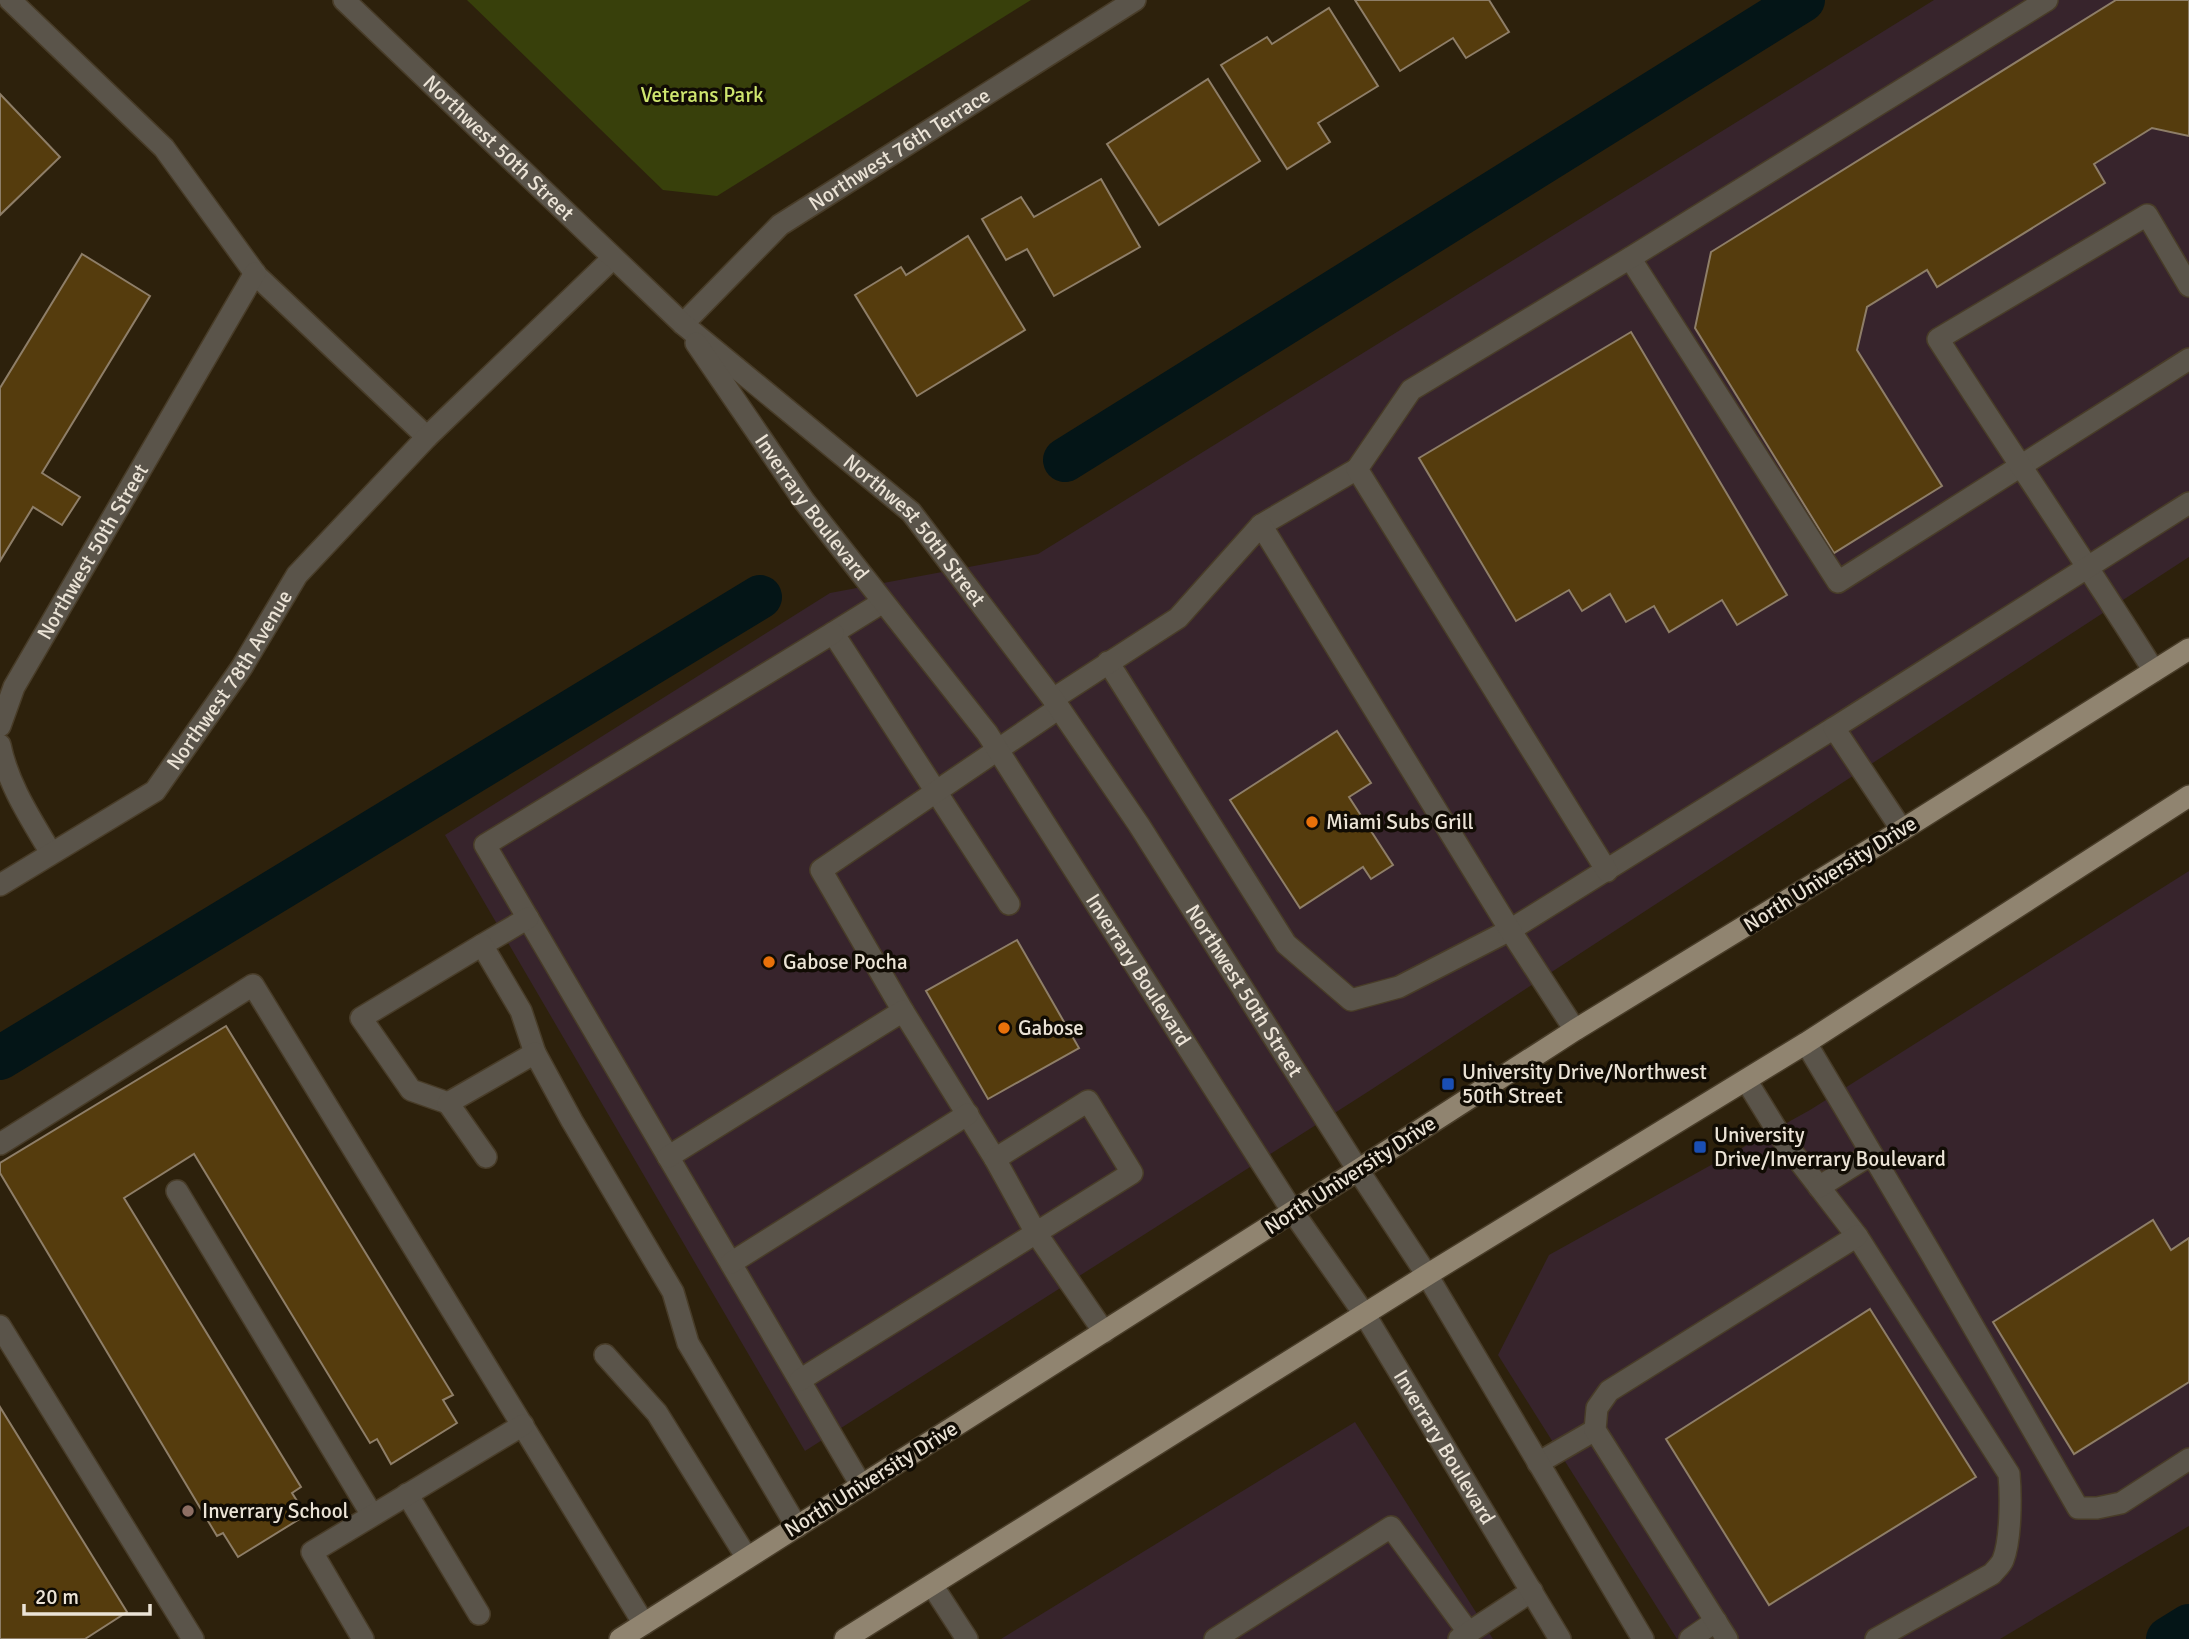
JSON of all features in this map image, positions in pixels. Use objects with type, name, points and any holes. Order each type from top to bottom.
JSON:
[{"type":"main road","name":"North University Drive","points":[[620,1639],[640,1631],[747,1558],[1293,1212],[1574,1030],[1902,830],[2189,649]]},
{"type":"main road","points":[[845,1639],[1427,1275],[1805,1043],[2189,796]]},
{"type":"street","points":[[10,0],[164,148],[255,273],[427,437],[612,258]]},
{"type":"street","name":"Northwest 50th Street","points":[[344,0],[683,324],[911,512],[1056,704],[1139,825],[1358,1170]]},
{"type":"street","name":"Northwest 76th Terrace","points":[[683,324],[780,225],[1135,0]]},
{"type":"street","points":[[1104,1332],[1036,1233],[995,1159],[902,1011],[821,870],[998,751],[1108,662],[1178,618],[1261,525],[1357,469],[1411,390],[2047,0]]},
{"type":"street","points":[[2154,671],[2089,566],[2021,468],[1938,339],[2147,215],[2189,286]]},
{"type":"street","points":[[1630,258],[1838,582],[2189,359]]},
{"type":"street","name":"Northwest 50th Street","points":[[0,726],[13,687],[255,273]]},
{"type":"street","name":"Inverrary Boulevard","points":[[683,324],[804,501],[987,733],[1293,1212],[1364,1315],[1560,1639]]},
{"type":"street","name":"Northwest 78th Avenue","points":[[0,885],[155,791],[243,667],[297,575],[427,437]]},
{"type":"street","points":[[1357,469],[1607,871]]},
{"type":"street","points":[[1108,662],[1286,944],[1351,1000],[1399,987],[1510,930],[2189,503]]},
{"type":"street","points":[[1261,525],[1574,1030]]},
{"type":"street","points":[[862,1486],[485,845],[883,601]]},
{"type":"street","points":[[833,634],[1009,904]]},
{"type":"street","points":[[1834,728],[1902,830]]},
{"type":"street","points":[[0,745],[16,794],[51,853]]},
{"type":"street","points":[[486,1157],[448,1103],[411,1090],[361,1018],[528,918]]},
{"type":"street","points":[[482,945],[521,1011],[535,1053],[572,1121],[673,1292],[688,1343],[796,1527]]},
{"type":"street","points":[[0,1144],[253,985],[523,1425],[640,1631]]},
{"type":"street","points":[[668,1157],[902,1011]]},
{"type":"street","points":[[1805,1043],[2078,1508],[2097,1508],[2121,1503],[2189,1459]]},
{"type":"street","points":[[448,1103],[535,1053]]},
{"type":"street","points":[[1746,1080],[1783,1140],[1857,1236],[2009,1474],[2010,1493],[2003,1561],[1992,1574],[1876,1639]]},
{"type":"street","points":[[800,1380],[1132,1173],[1088,1101],[995,1159]]},
{"type":"street","points":[[731,1263],[968,1114]]},
{"type":"street","points":[[1819,1187],[1870,1155]]},
{"type":"street","points":[[1358,1170],[1427,1275],[1643,1639]]},
{"type":"street","points":[[177,1191],[372,1515]]},
{"type":"street","points":[[1690,1639],[1722,1630],[1595,1430],[1597,1408],[1609,1391],[1857,1236]]},
{"type":"street","points":[[0,1326],[189,1638]]},
{"type":"street","points":[[605,1355],[657,1413],[747,1558]]},
{"type":"street","points":[[363,1639],[312,1552],[523,1425]]},
{"type":"street","points":[[1538,1463],[1595,1430]]},
{"type":"street","points":[[407,1494],[479,1614]]},
{"type":"street","points":[[1215,1639],[1391,1527],[1464,1636],[1532,1591]]},
{"type":"street","points":[[932,1585],[967,1639]]},
{"type":"shaded area","points":[[1934,0],[2189,0],[2189,557],[1366,1093],[805,1451],[445,835],[830,593],[1038,554]]},
{"type":"shaded area","points":[[2189,871],[2189,1526],[2000,1639],[1677,1639],[1498,1355],[1549,1255],[1810,1110]]},
{"type":"shaded area","points":[[1355,1422],[1493,1639],[1001,1639]]},
{"type":"green space","name":"Veterans Park","points":[[467,0],[1031,0],[717,196],[663,190]]},
{"type":"building","points":[[1355,0],[1489,0],[1509,32],[1466,58],[1453,38],[1400,71]]},
{"type":"building","points":[[2116,0],[2189,0],[2189,136],[2152,128],[2094,164],[2105,183],[1937,287],[1927,270],[1867,307],[1857,350],[1942,486],[1834,553],[1695,328],[1711,252]]},
{"type":"building","points":[[1329,8],[1378,86],[1318,123],[1330,142],[1287,169],[1221,65],[1267,37],[1272,44]]},
{"type":"building","points":[[1208,79],[1260,161],[1159,225],[1107,144]]},
{"type":"building","points":[[0,94],[60,157],[0,215]]},
{"type":"building","points":[[1101,179],[1140,247],[1054,296],[1027,249],[1006,260],[982,219],[1021,197],[1034,217]]},
{"type":"building","points":[[968,236],[1025,330],[917,396],[855,295],[901,267],[906,275]]},
{"type":"building","points":[[82,254],[150,296],[42,473],[80,497],[62,525],[33,507],[0,561],[0,388]]},
{"type":"building","points":[[1631,332],[1787,595],[1737,625],[1722,600],[1669,632],[1654,606],[1626,622],[1610,594],[1582,611],[1569,590],[1516,621],[1419,458]]},
{"type":"building","points":[[1337,731],[1371,783],[1349,797],[1393,865],[1371,879],[1363,867],[1300,908],[1230,800]]},
{"type":"building","points":[[1017,940],[1079,1048],[988,1099],[926,991]]},
{"type":"building","points":[[226,1026],[453,1395],[443,1400],[457,1423],[391,1464],[377,1439],[370,1443],[194,1154],[124,1198],[301,1487],[292,1493],[306,1515],[238,1557],[223,1533],[217,1536],[0,1173],[0,1163]]},
{"type":"building","points":[[2153,1220],[2171,1250],[2189,1238],[2189,1382],[2074,1454],[1993,1322]]},
{"type":"building","points":[[1870,1309],[1976,1477],[1769,1605],[1666,1439]]},
{"type":"building","points":[[0,1407],[127,1612],[85,1639],[0,1639]]},
{"type":"waterway","points":[[1065,460],[1803,0]]},
{"type":"waterway","points":[[0,1058],[760,597]]},
{"type":"waterway","points":[[2168,1639],[2189,1626]]},
{"type":"place","name":"Miami Subs Grill","points":[[1312,822]]},
{"type":"place","name":"Gabose Pocha","points":[[769,962]]},
{"type":"place","name":"Gabose","points":[[1004,1028]]},
{"type":"place","name":"University Drive/Northwest 50th Street","points":[[1448,1084]]},
{"type":"place","name":"University Drive/Inverrary Boulevard","points":[[1700,1147]]},
{"type":"place","name":"Inverrary School","points":[[188,1511]]}]
